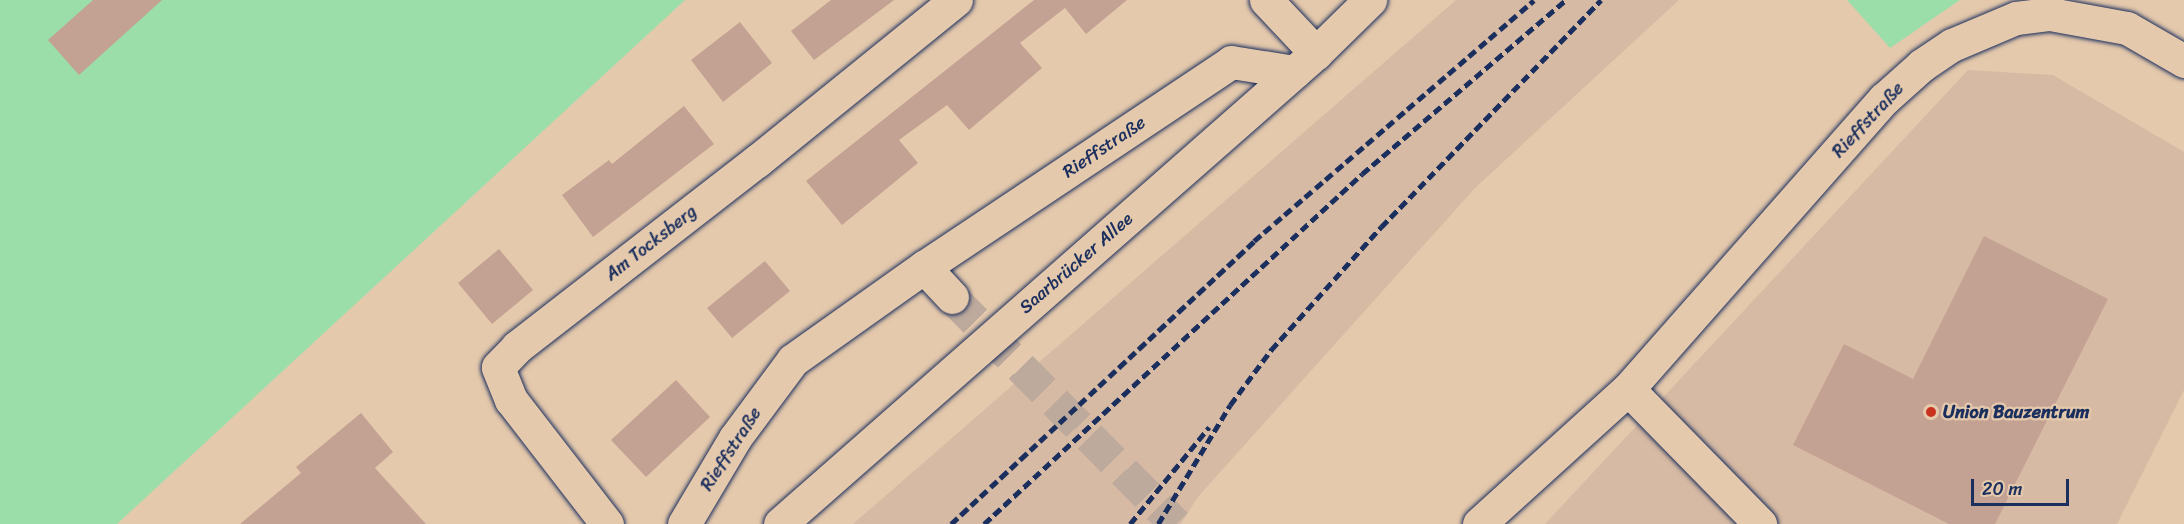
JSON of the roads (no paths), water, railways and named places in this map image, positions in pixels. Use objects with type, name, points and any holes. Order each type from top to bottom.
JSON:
[{"type":"street","name":"Am Tocksberg","points":[[607,524],[511,400],[498,367],[527,340],[757,161],[956,0]]},
{"type":"street","points":[[1266,0],[1305,63]]},
{"type":"street","name":"Saarbrücker Allee","points":[[780,524],[1305,63],[1370,0]]},
{"type":"street","name":"Rieffstraße","points":[[1479,524],[1628,389],[1884,99],[1922,65],[1952,45],[2016,18],[2050,14],[2127,28],[2184,61]]},
{"type":"street","name":"Rieffstraße","points":[[684,524],[735,438],[793,360],[924,267],[1232,62],[1305,63]]},
{"type":"street","points":[[924,267],[952,297]]},
{"type":"street","points":[[1628,389],[1760,524]]},
{"type":"tunnel","points":[[952,297],[1176,524]]},
{"type":"railway","points":[[951,524],[1254,241],[1534,0]]},
{"type":"railway","points":[[984,524],[1362,174],[1566,0]]},
{"type":"railway","points":[[1158,524],[1230,405],[1271,350],[1381,227],[1601,0]]},
{"type":"railway","points":[[1130,524],[1209,427]]},
{"type":"place","name":"Union Bauzentrum","points":[[1931,412]]}]
